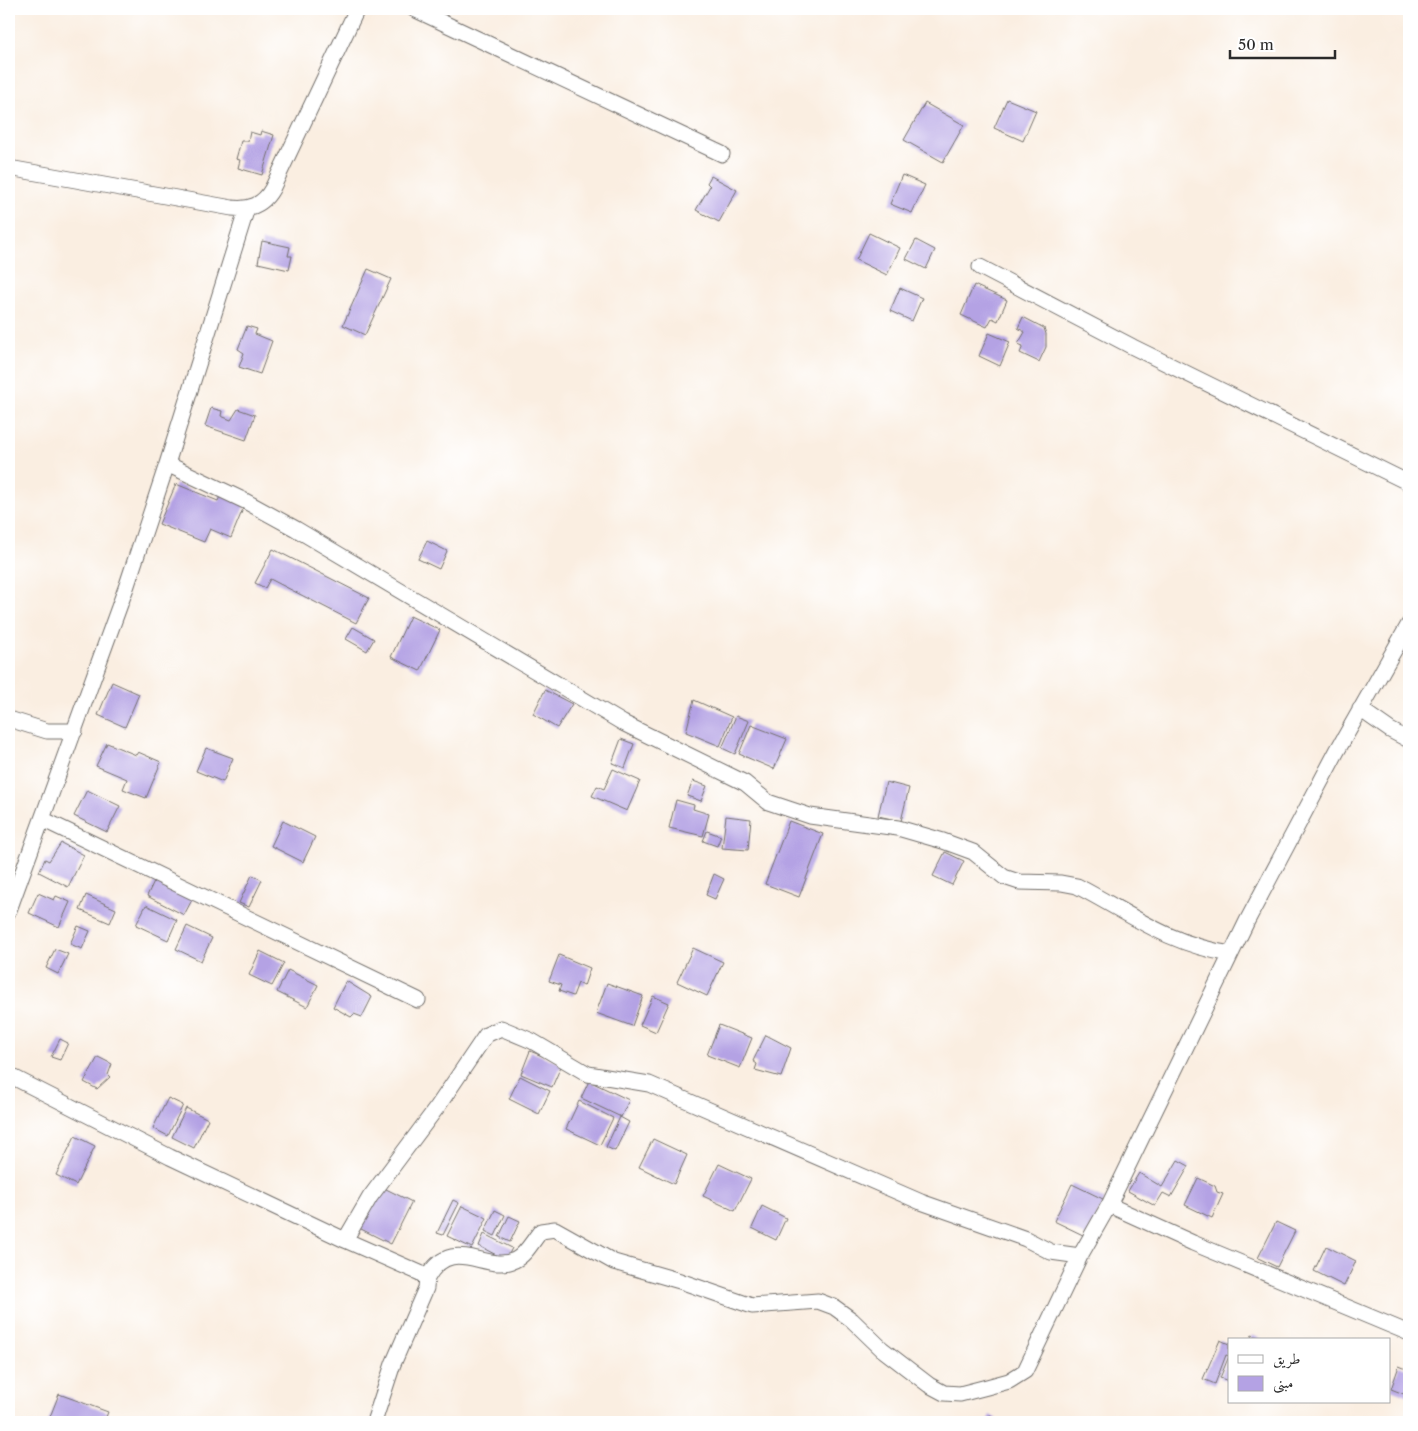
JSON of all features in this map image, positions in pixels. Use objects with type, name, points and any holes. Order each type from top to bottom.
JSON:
[{"type":"street","points":[[9,168],[247,208],[262,202],[272,189],[357,9]]},
{"type":"street","points":[[414,9],[722,154]]},
{"type":"street","points":[[9,910],[75,731],[168,464],[247,208]]},
{"type":"street","points":[[980,267],[1133,347],[1409,483]]},
{"type":"street","points":[[168,464],[245,501],[296,529],[622,723],[737,779],[768,802],[810,816],[898,828],[943,841],[973,852],[1004,877],[1019,882],[1061,883],[1077,886],[1172,939],[1202,950],[1231,954]]},
{"type":"street","points":[[374,1422],[394,1364],[432,1269],[446,1258],[514,1261],[522,1256],[541,1231],[555,1230],[614,1262],[680,1281],[752,1306],[813,1301],[834,1307],[852,1320],[882,1349],[929,1385],[944,1393],[960,1394],[1009,1381],[1024,1371],[1080,1256],[1109,1205],[1231,954],[1360,710],[1409,624]]},
{"type":"street","points":[[1360,710],[1409,740]]},
{"type":"street","points":[[9,719],[47,731],[75,731]]},
{"type":"street","points":[[42,819],[418,1000]]},
{"type":"street","points":[[345,1240],[370,1197],[438,1106],[486,1035],[501,1028],[532,1041],[588,1074],[600,1078],[649,1084],[921,1202],[1026,1239],[1051,1252],[1080,1256]]},
{"type":"street","points":[[9,1075],[170,1157],[345,1240],[420,1273],[427,1278]]},
{"type":"street","points":[[1109,1205],[1193,1244],[1409,1333]]},
{"type":"building","points":[[1007,99],[1036,111],[1023,141],[994,128]]},
{"type":"building","points":[[925,103],[964,125],[943,162],[904,140]]},
{"type":"building","points":[[261,131],[274,135],[262,175],[238,168],[240,160],[236,159],[241,141],[248,141],[250,132],[260,135]]},
{"type":"building","points":[[902,175],[925,185],[912,213],[890,204]]},
{"type":"building","points":[[711,176],[737,190],[719,222],[696,210],[710,186],[707,183]]},
{"type":"building","points":[[869,233],[900,248],[887,275],[856,260]]},
{"type":"building","points":[[916,240],[935,250],[926,269],[906,259]]},
{"type":"building","points":[[262,241],[290,247],[288,256],[292,256],[289,270],[258,263]]},
{"type":"building","points":[[368,269],[391,279],[365,335],[343,325]]},
{"type":"building","points":[[974,285],[1007,300],[998,321],[992,318],[987,327],[961,315]]},
{"type":"building","points":[[900,288],[922,298],[912,321],[890,311]]},
{"type":"building","points":[[1023,317],[1044,328],[1046,347],[1039,362],[1020,353],[1023,346],[1018,344],[1025,332],[1018,328]]},
{"type":"building","points":[[247,326],[257,329],[255,334],[272,341],[260,374],[239,367],[244,353],[238,349]]},
{"type":"building","points":[[989,333],[1010,342],[1000,366],[979,356]]},
{"type":"building","points":[[211,408],[222,411],[221,416],[231,420],[238,409],[255,415],[246,440],[205,426]]},
{"type":"building","points":[[176,484],[218,501],[221,494],[245,504],[231,538],[210,529],[204,542],[159,524]]},
{"type":"building","points":[[427,541],[447,551],[439,569],[418,559]]},
{"type":"building","points":[[273,549],[369,598],[356,623],[270,579],[265,588],[255,583]]},
{"type":"building","points":[[410,616],[440,630],[420,671],[391,657]]},
{"type":"building","points":[[353,627],[374,639],[367,651],[346,639]]},
{"type":"building","points":[[112,682],[139,694],[125,727],[98,715]]},
{"type":"building","points":[[545,690],[572,704],[557,728],[533,714]]},
{"type":"building","points":[[694,700],[732,717],[720,746],[686,732]]},
{"type":"building","points":[[736,716],[749,721],[735,754],[722,748]]},
{"type":"building","points":[[751,725],[787,739],[774,769],[739,754]]},
{"type":"building","points":[[621,739],[634,744],[625,768],[612,763]]},
{"type":"building","points":[[107,743],[136,755],[138,752],[161,762],[146,798],[123,789],[127,779],[96,766]]},
{"type":"building","points":[[206,748],[233,758],[223,782],[196,771]]},
{"type":"building","points":[[613,769],[640,781],[627,811],[592,796],[597,786],[604,789]]},
{"type":"building","points":[[693,781],[707,786],[701,801],[687,796]]},
{"type":"building","points":[[886,782],[909,788],[901,821],[878,816]]},
{"type":"building","points":[[87,790],[120,806],[107,832],[74,816]]},
{"type":"building","points":[[676,800],[694,805],[693,809],[709,814],[703,836],[669,828]]},
{"type":"building","points":[[726,816],[751,819],[748,850],[722,848]]},
{"type":"building","points":[[283,821],[315,837],[303,862],[271,846]]},
{"type":"building","points":[[789,821],[823,834],[799,897],[765,884]]},
{"type":"building","points":[[707,831],[721,836],[717,846],[703,841]]},
{"type":"building","points":[[61,843],[84,855],[68,887],[39,872],[45,859],[49,861]]},
{"type":"building","points":[[945,852],[964,861],[952,885],[933,876]]},
{"type":"building","points":[[714,874],[724,879],[715,899],[706,895]]},
{"type":"building","points":[[252,875],[262,880],[249,907],[239,903]]},
{"type":"building","points":[[155,879],[193,898],[184,915],[147,896]]},
{"type":"building","points":[[38,893],[54,900],[56,896],[70,902],[59,927],[29,913]]},
{"type":"building","points":[[86,895],[116,909],[110,923],[80,910]]},
{"type":"building","points":[[146,905],[177,920],[168,940],[136,925]]},
{"type":"building","points":[[78,926],[90,931],[82,949],[70,944]]},
{"type":"building","points":[[187,926],[212,938],[201,961],[176,949]]},
{"type":"building","points":[[693,948],[723,962],[707,996],[677,982]]},
{"type":"building","points":[[55,949],[68,954],[58,974],[46,968]]},
{"type":"building","points":[[260,951],[284,963],[272,986],[249,975]]},
{"type":"building","points":[[559,955],[590,968],[584,986],[578,983],[573,996],[559,991],[561,985],[549,981]]},
{"type":"building","points":[[288,970],[318,985],[307,1007],[277,992]]},
{"type":"building","points":[[346,981],[372,997],[362,1017],[354,1014],[351,1017],[333,1007]]},
{"type":"building","points":[[607,983],[643,996],[632,1026],[596,1013]]},
{"type":"building","points":[[653,996],[669,1003],[656,1032],[640,1025]]},
{"type":"building","points":[[719,1025],[752,1038],[740,1068],[707,1055]]},
{"type":"building","points":[[766,1035],[791,1048],[781,1077],[755,1070],[757,1064],[753,1061]]},
{"type":"building","points":[[60,1039],[68,1043],[60,1060],[51,1057]]},
{"type":"building","points":[[530,1051],[562,1064],[552,1087],[521,1074]]},
{"type":"building","points":[[98,1057],[112,1064],[108,1075],[110,1077],[97,1089],[84,1082]]},
{"type":"building","points":[[520,1076],[550,1091],[539,1114],[509,1099]]},
{"type":"building","points":[[589,1081],[629,1100],[621,1117],[581,1098]]},
{"type":"building","points":[[168,1098],[183,1105],[168,1136],[153,1128]]},
{"type":"building","points":[[579,1101],[613,1118],[600,1145],[566,1129]]},
{"type":"building","points":[[186,1108],[208,1119],[194,1148],[172,1137]]},
{"type":"building","points":[[620,1117],[629,1122],[615,1151],[606,1147]]},
{"type":"building","points":[[75,1136],[95,1146],[76,1185],[56,1175]]},
{"type":"building","points":[[653,1139],[687,1155],[674,1184],[639,1167]]},
{"type":"building","points":[[1178,1160],[1189,1166],[1171,1197],[1163,1193],[1155,1206],[1128,1191],[1139,1173],[1162,1187]]},
{"type":"building","points":[[719,1164],[751,1179],[735,1211],[703,1196]]},
{"type":"building","points":[[1198,1178],[1215,1186],[1217,1192],[1223,1194],[1212,1218],[1185,1205]]},
{"type":"building","points":[[1072,1184],[1105,1200],[1087,1237],[1054,1221]]},
{"type":"building","points":[[380,1186],[412,1202],[391,1244],[359,1228]]},
{"type":"building","points":[[453,1200],[459,1203],[443,1235],[437,1233]]},
{"type":"building","points":[[462,1206],[487,1218],[472,1248],[447,1236]]},
{"type":"building","points":[[762,1206],[786,1218],[776,1240],[752,1228]]},
{"type":"building","points":[[495,1210],[505,1215],[495,1236],[485,1231]]},
{"type":"building","points":[[509,1216],[520,1221],[510,1242],[499,1237]]},
{"type":"building","points":[[1276,1222],[1295,1231],[1277,1267],[1258,1258]]},
{"type":"building","points":[[484,1234],[512,1248],[506,1260],[479,1246]]},
{"type":"building","points":[[1326,1246],[1356,1261],[1344,1286],[1314,1271]]},
{"type":"building","points":[[1220,1340],[1228,1344],[1228,1356],[1226,1355],[1215,1384],[1203,1379]]},
{"type":"building","points":[[1228,1358],[1228,1381],[1220,1378]]},
{"type":"building","points":[[1399,1366],[1409,1370],[1409,1396],[1391,1389]]},
{"type":"building","points":[[59,1394],[108,1412],[104,1422],[48,1422]]},
{"type":"building","points":[[990,1415],[997,1419],[995,1422],[987,1422]]}]
